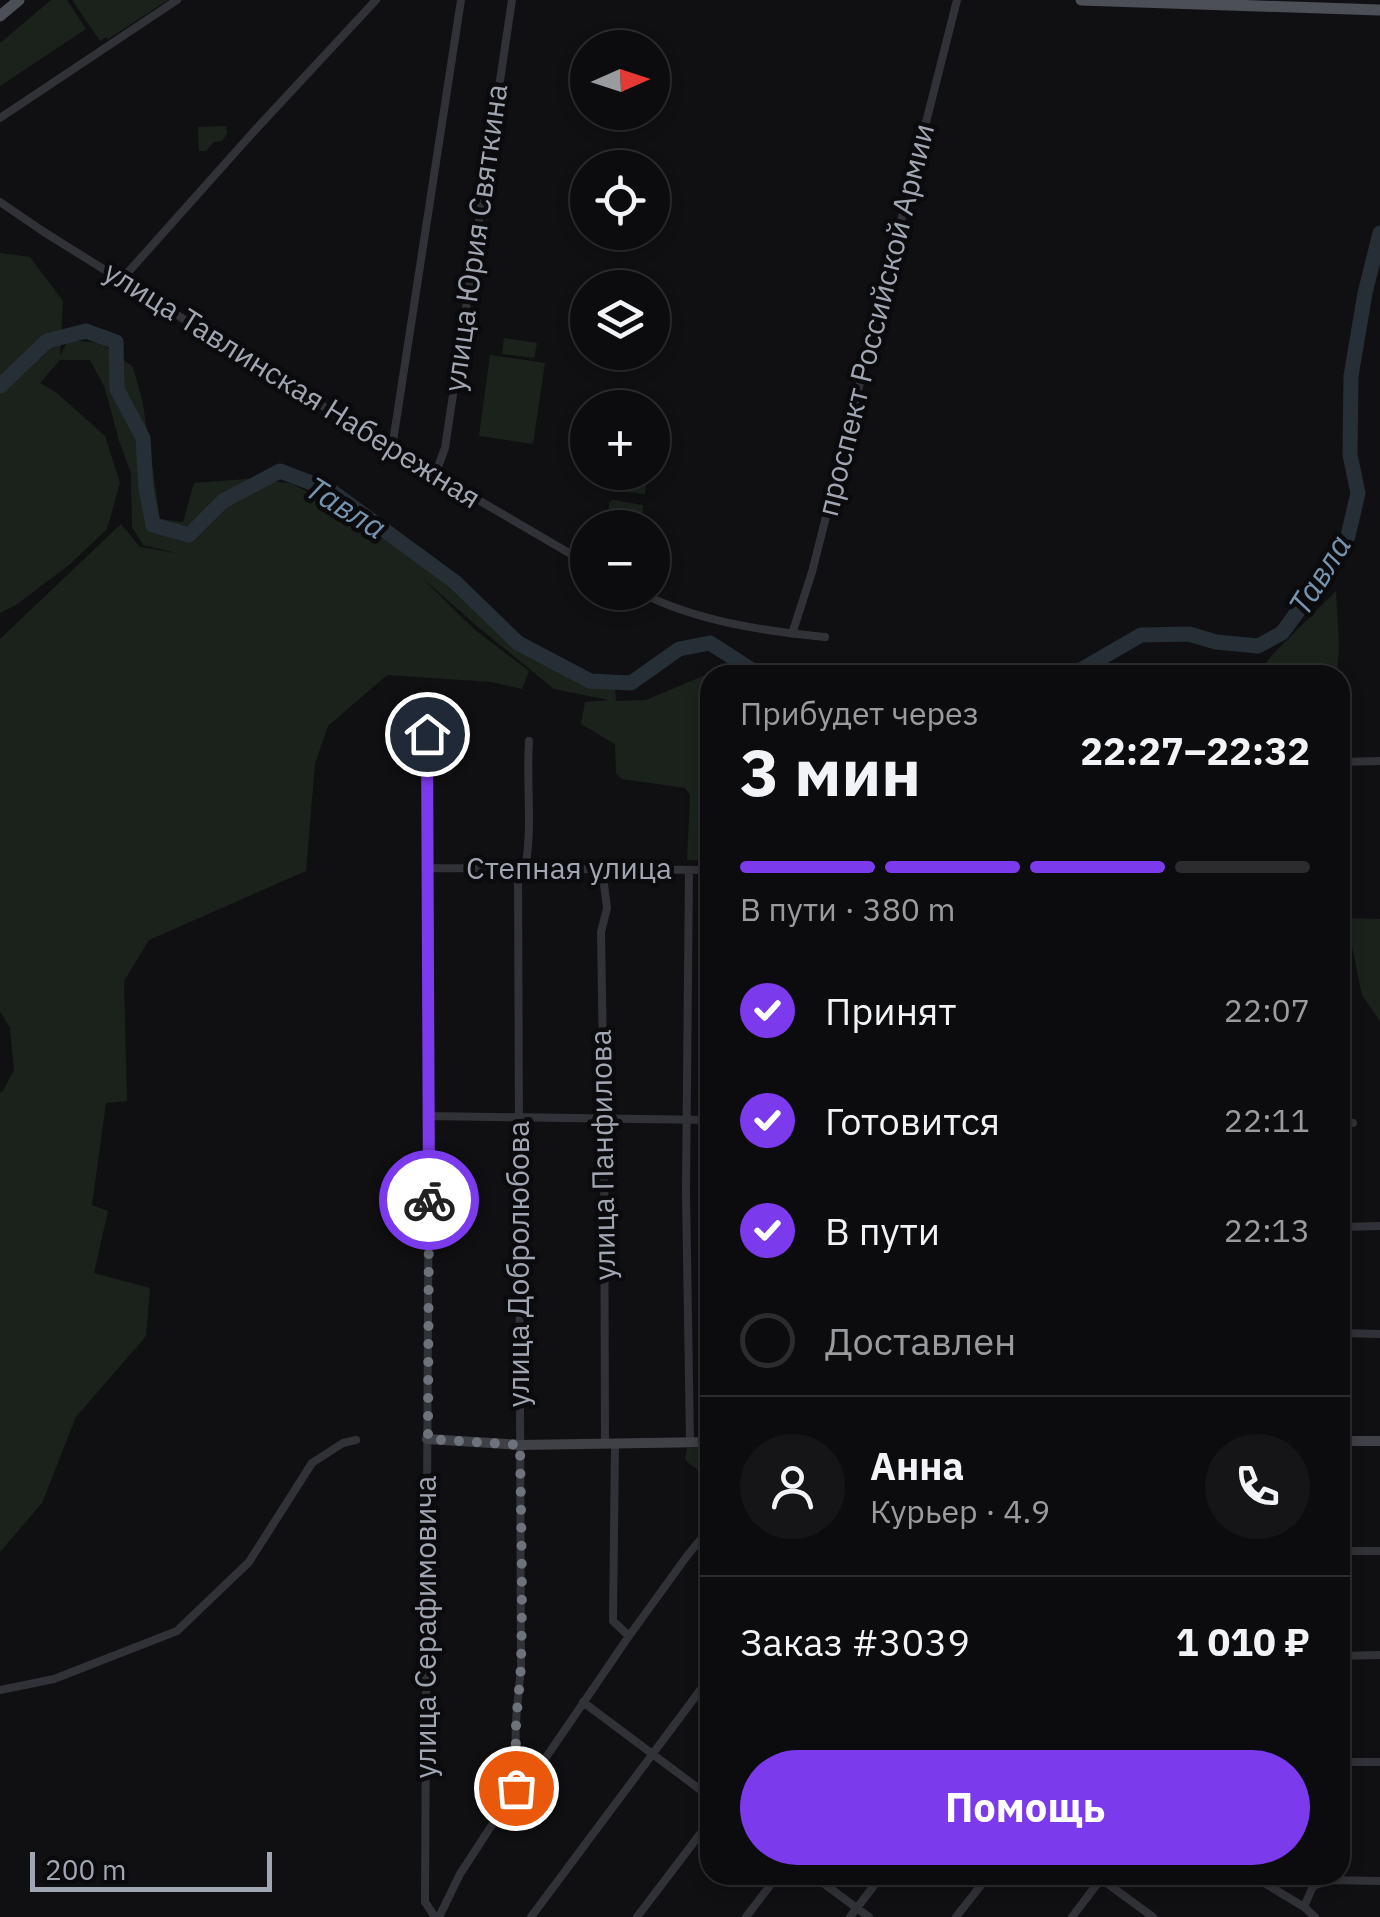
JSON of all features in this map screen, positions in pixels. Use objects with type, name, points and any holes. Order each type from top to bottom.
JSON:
[{"type":"main road","points":[[0,16],[19,0]]},
{"type":"main road","points":[[1081,0],[1380,10]]},
{"type":"street","points":[[0,118],[177,0]]},
{"type":"street","points":[[122,279],[376,0]]},
{"type":"street","name":"улица Юрия Святкина","points":[[392,448],[462,0]]},
{"type":"street","name":"улица Юрия Святкина","points":[[436,475],[445,448],[512,0]]},
{"type":"street","name":"проспект Российской Армии","points":[[792,634],[812,572],[956,2]]},
{"type":"street","name":"улица Тавлинская Набережная","points":[[0,202],[392,448],[570,553]]},
{"type":"street","points":[[670,605],[722,622],[825,637]]},
{"type":"street","name":"улица Серафимовича","points":[[427,734],[425,1902],[437,1917]]},
{"type":"street","name":"улица Добролюбова","points":[[522,1779],[518,1770],[516,1718],[521,1668],[518,1117],[522,869],[528,854],[529,741]]},
{"type":"street","points":[[1350,762],[1380,761]]},
{"type":"street","name":"Степная улица","points":[[429,868],[700,870]]},
{"type":"street","name":"улица Панфилова","points":[[602,868],[608,908],[601,932],[613,1621],[629,1636]]},
{"type":"street","points":[[689,870],[686,1230],[690,1442]]},
{"type":"street","points":[[429,1116],[700,1120]]},
{"type":"street","points":[[1350,1227],[1380,1226]]},
{"type":"street","points":[[1350,1334],[1380,1334]]},
{"type":"street","points":[[428,1439],[520,1445],[700,1442]]},
{"type":"street","points":[[0,1690],[54,1679],[177,1632],[249,1562],[312,1463],[356,1440]]},
{"type":"street","points":[[1350,1440],[1380,1441]]},
{"type":"street","points":[[437,1917],[522,1779],[536,1772],[700,1540]]},
{"type":"street","points":[[1350,1551],[1380,1551]]},
{"type":"street","points":[[1350,1656],[1380,1655]]},
{"type":"street","points":[[531,1917],[700,1691]]},
{"type":"street","points":[[583,1702],[700,1789]]},
{"type":"street","points":[[1350,1762],[1380,1762]]},
{"type":"street","points":[[637,1917],[700,1834]]},
{"type":"street","points":[[1350,1880],[1380,1881]]},
{"type":"street","points":[[746,1917],[770,1885]]},
{"type":"street","points":[[826,1885],[870,1917]]},
{"type":"street","points":[[850,1917],[874,1885]]},
{"type":"street","points":[[956,1917],[981,1885]]},
{"type":"street","points":[[1072,1917],[1096,1885]]},
{"type":"street","points":[[1112,1885],[1153,1917]]},
{"type":"street","points":[[1268,1885],[1315,1917]]},
{"type":"street","points":[[1304,1907],[1315,1885]]},
{"type":"shaded area","points":[[51,0],[67,0],[86,29],[0,86],[0,43]]},
{"type":"shaded area","points":[[72,0],[168,0],[100,41]]},
{"type":"shaded area","points":[[226,126],[227,134],[222,141],[199,151],[198,127]]},
{"type":"shaded area","points":[[0,253],[30,257],[63,301],[60,356],[68,340],[101,343],[133,367],[143,404],[160,519],[183,522],[194,483],[247,479],[290,483],[424,552],[555,670],[614,677],[616,701],[646,700],[700,677],[700,861],[687,860],[690,795],[685,788],[622,779],[616,773],[615,744],[581,724],[585,702],[609,700],[554,689],[420,576],[474,629],[529,671],[522,689],[492,682],[387,675],[328,726],[315,764],[306,871],[149,940],[124,981],[127,1101],[106,1103],[92,1205],[108,1211],[94,1273],[150,1288],[146,1336],[76,1417],[42,1503],[0,1552],[0,1093],[14,1070],[10,1028],[0,1011],[0,639],[121,524],[140,547],[176,553],[143,545],[132,527],[131,473],[105,388],[90,360],[60,360],[40,383],[105,436],[120,483],[107,529],[69,565],[0,613]]},
{"type":"shaded area","points":[[504,338],[537,343],[534,358],[502,354]]},
{"type":"shaded area","points":[[490,355],[545,363],[533,444],[479,436]]},
{"type":"shaded area","points":[[611,490],[645,490],[645,494]]},
{"type":"shaded area","points":[[613,500],[643,505],[643,510],[608,510]]},
{"type":"shaded area","points":[[1336,591],[1338,665],[1265,665]]},
{"type":"shaded area","points":[[1350,918],[1380,919],[1380,1021],[1362,995]]},
{"type":"shaded area","points":[[700,1447],[700,1471],[687,1462],[687,1448]]},
{"type":"waterway","name":"Тавла","points":[[1089,665],[1141,635],[1189,634],[1216,642],[1258,646],[1282,633],[1309,596],[1348,536],[1358,493],[1350,455],[1351,376],[1380,233]]},
{"type":"waterway","name":"Тавла","points":[[0,386],[47,341],[86,331],[116,342],[117,389],[143,438],[153,525],[189,535],[223,501],[280,471],[330,490],[455,582],[518,643],[590,681],[631,683],[679,649],[710,643],[744,665]]},
{"type":"way so far","points":[[429,1200],[428,1439],[520,1445],[521,1668],[516,1718],[518,1770],[522,1779],[516,1788]]},
{"type":"route","points":[[427,734],[429,1200]]}]
